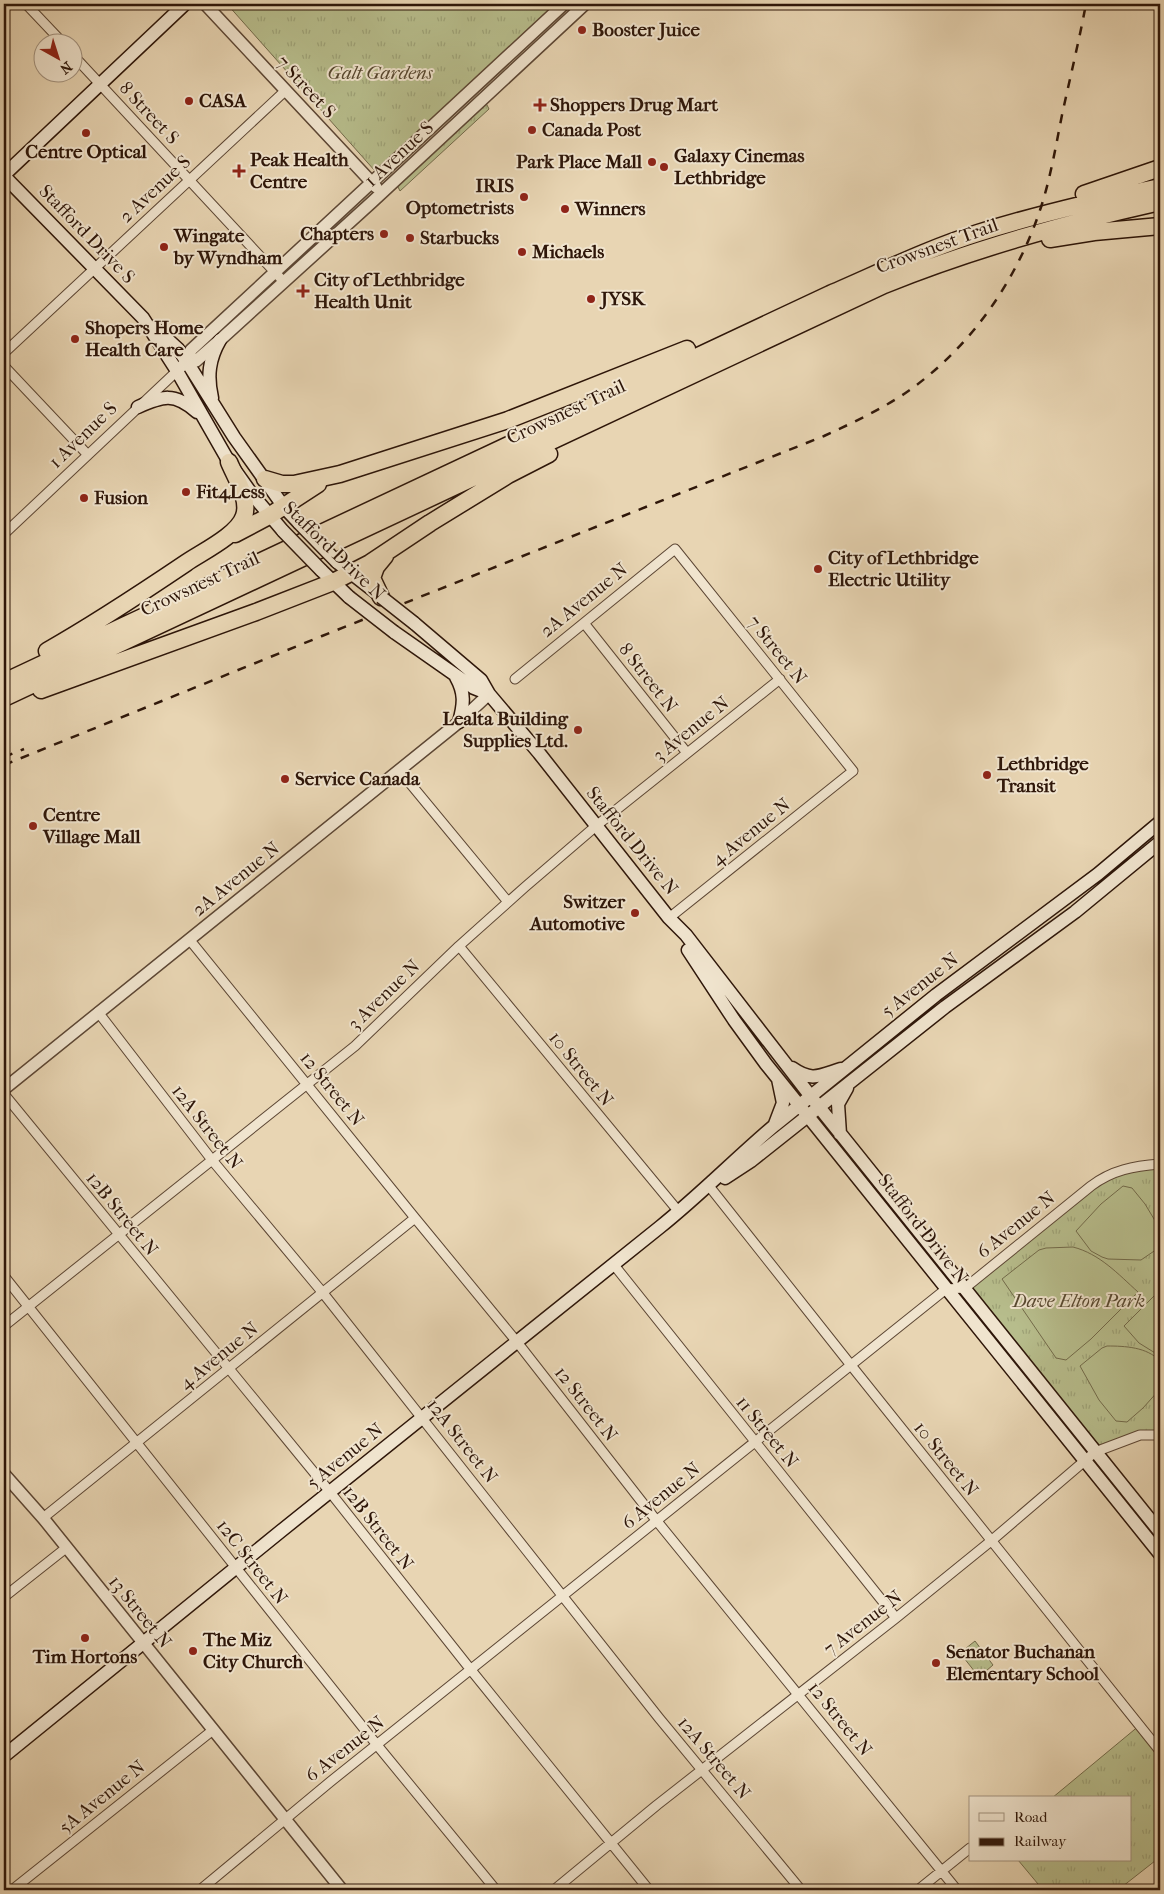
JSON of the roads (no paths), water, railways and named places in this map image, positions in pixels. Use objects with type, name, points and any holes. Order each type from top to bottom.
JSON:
[{"type":"highway","points":[[265,479],[282,484],[294,484],[340,474],[508,420],[830,294],[892,262],[953,236],[1160,168]]},
{"type":"highway","name":"Crowsnest Trail","points":[[4,682],[830,294],[941,246],[979,233],[1104,199],[1160,187]]},
{"type":"highway","name":"Crowsnest Trail","points":[[4,698],[884,285],[982,249],[1108,214],[1160,202]]},
{"type":"highway","points":[[884,285],[1011,248],[1050,239],[1094,232],[1160,226]]},
{"type":"highway","points":[[4,704],[137,656],[333,582],[352,573],[390,551],[430,523],[508,475],[755,345]]},
{"type":"highway","points":[[4,674],[98,622],[232,532],[239,525],[246,508],[243,495],[229,462]]},
{"type":"highway","points":[[206,550],[269,516],[315,485],[340,474]]},
{"type":"highway","points":[[376,590],[372,578],[376,567],[390,551]]},
{"type":"main road","points":[[4,175],[185,4]]},
{"type":"main road","name":"Stafford Drive S","points":[[4,175],[143,318],[161,332],[187,362]]},
{"type":"main road","name":"Stafford Drive S","points":[[143,318],[177,370]]},
{"type":"main road","points":[[214,408],[209,368],[220,340]]},
{"type":"main road","name":"Stafford Drive N","points":[[187,362],[214,408],[284,507],[336,562],[376,590],[475,673],[489,694],[539,753],[670,918],[686,935],[840,1134],[1160,1532]]},
{"type":"main road","name":"Stafford Drive N","points":[[177,370],[229,462],[269,516],[349,597],[394,632],[474,688],[489,694]]},
{"type":"main road","points":[[138,407],[158,398],[169,397],[187,404],[204,418]]},
{"type":"main road","points":[[455,674],[464,694],[464,706],[459,722]]},
{"type":"main road","name":"5 Avenue N","points":[[4,1756],[679,1212],[710,1186],[775,1125],[936,995],[1098,874],[1160,822]]},
{"type":"main road","name":"5 Avenue N","points":[[710,1186],[746,1165],[945,1006],[1075,912],[1160,842]]},
{"type":"main road","name":"Stafford Drive N","points":[[670,918],[680,938],[734,1020],[766,1064],[778,1076],[946,1289],[1160,1554]]},
{"type":"main road","points":[[784,1063],[803,1076],[808,1077],[848,1067]]},
{"type":"main road","points":[[775,1125],[783,1103],[778,1076]]},
{"type":"main road","points":[[840,1134],[838,1104],[851,1082]]},
{"type":"street","points":[[26,4],[53,32]]},
{"type":"street","name":"7 Street S","points":[[205,4],[382,193]]},
{"type":"street","points":[[564,4],[574,14]]},
{"type":"street","name":"1 Avenue S","points":[[4,534],[177,370],[187,362],[196,361],[220,340],[372,183],[564,4]]},
{"type":"street","name":"1 Avenue S","points":[[187,362],[190,352],[382,193],[585,4]]},
{"type":"street","name":"8 Street S","points":[[82,64],[280,278]]},
{"type":"street","name":"2 Avenue S","points":[[4,353],[285,91]]},
{"type":"street","points":[[4,366],[88,455]]},
{"type":"street","name":"2A Avenue N","points":[[515,679],[675,549]]},
{"type":"street","name":"7 Street N","points":[[675,549],[853,771]]},
{"type":"street","name":"8 Street N","points":[[584,623],[687,753]]},
{"type":"street","name":"3 Avenue N","points":[[4,1326],[355,1046],[459,946],[596,826],[780,679]]},
{"type":"street","name":"2A Avenue N","points":[[4,1089],[459,722],[489,694]]},
{"type":"street","points":[[399,770],[508,902]]},
{"type":"street","name":"4 Avenue N","points":[[670,918],[853,771]]},
{"type":"street","name":"12 Street N","points":[[189,939],[517,1342],[656,1520],[957,1890]]},
{"type":"street","name":"10 Street N","points":[[459,946],[679,1212]]},
{"type":"street","name":"12A Street N","points":[[98,1012],[212,1160],[323,1293],[423,1417],[562,1596],[801,1890]]},
{"type":"street","name":"12B Street N","points":[[4,1094],[330,1492],[649,1890]]},
{"type":"street","name":"6 Avenue N","points":[[965,1288],[1098,1180],[1123,1169],[1160,1164]]},
{"type":"street","name":"10 Street N","points":[[710,1186],[1160,1751]]},
{"type":"street","name":"4 Avenue N","points":[[43,1518],[415,1218]]},
{"type":"street","name":"11 Street N","points":[[614,1264],[896,1618]]},
{"type":"street","name":"12C Street N","points":[[4,1276],[377,1745],[496,1890]]},
{"type":"street","points":[[946,1289],[965,1288]]},
{"type":"street","name":"6 Avenue N","points":[[200,1890],[284,1819],[946,1289]]},
{"type":"street","name":"7 Avenue N","points":[[554,1890],[991,1541],[1084,1460],[1095,1452],[1140,1435],[1160,1435]]},
{"type":"street","name":"13 Street N","points":[[4,1474],[43,1518],[342,1890]]},
{"type":"street","points":[[4,1597],[66,1548]]},
{"type":"street","name":"5A Avenue N","points":[[12,1890],[213,1730]]},
{"type":"street","points":[[918,1890],[969,1849]]},
{"type":"railway","points":[[4,765],[824,436],[873,413],[901,396],[926,378],[969,336],[988,312],[1019,260],[1032,232],[1048,182],[1086,4]]},
{"type":"railway","points":[[4,757],[24,749]]},
{"type":"place","name":"Booster Juice","points":[[582,30]]},
{"type":"place","name":"CASA","points":[[189,101]]},
{"type":"place","name":"Shoppers Drug Mart","points":[[540,105]]},
{"type":"place","name":"Canada Post","points":[[532,130]]},
{"type":"place","name":"Centre Optical","points":[[86,133]]},
{"type":"place","name":"Park Place Mall","points":[[652,162]]},
{"type":"place","name":"Galaxy Cinemas Lethbridge","points":[[664,167]]},
{"type":"place","name":"Peak Health Centre","points":[[239,171]]},
{"type":"place","name":"IRIS Optometrists","points":[[524,197]]},
{"type":"place","name":"Winners","points":[[565,209]]},
{"type":"place","name":"Chapters","points":[[384,234]]},
{"type":"place","name":"Starbucks","points":[[410,238]]},
{"type":"place","name":"Wingate by Wyndham","points":[[164,247]]},
{"type":"place","name":"Michaels","points":[[522,252]]},
{"type":"place","name":"City of Lethbridge Health Unit","points":[[303,291]]},
{"type":"place","name":"JYSK","points":[[591,299]]},
{"type":"place","name":"Shopers Home Health Care","points":[[75,339]]},
{"type":"place","name":"Fit4Less","points":[[186,492]]},
{"type":"place","name":"Fusion","points":[[84,498]]},
{"type":"place","name":"City of Lethbridge Electric Utility","points":[[818,569]]},
{"type":"place","name":"Lealta Building Supplies Ltd.","points":[[578,730]]},
{"type":"place","name":"Lethbridge Transit","points":[[987,775]]},
{"type":"place","name":"Service Canada","points":[[285,779]]},
{"type":"place","name":"Centre Village Mall","points":[[33,826]]},
{"type":"place","name":"Switzer Automotive","points":[[635,913]]},
{"type":"place","name":"Tim Hortons","points":[[85,1638]]},
{"type":"place","name":"The Miz City Church","points":[[193,1651]]},
{"type":"place","name":"Senator Buchanan Elementary School","points":[[936,1663]]},
{"type":"park label","name":"Galt Gardens","points":[[380,73]]},
{"type":"park label","name":"Dave Elton Park","points":[[1079,1301]]}]
